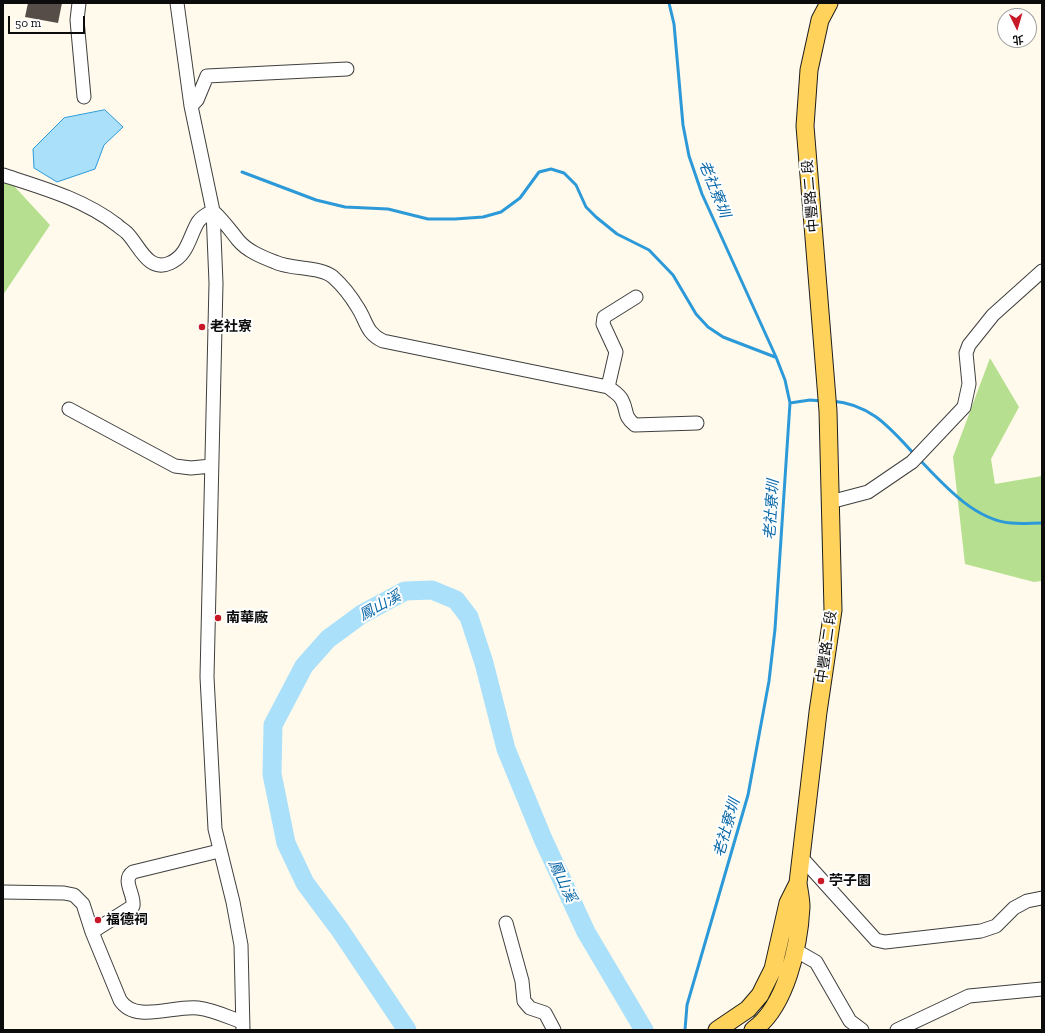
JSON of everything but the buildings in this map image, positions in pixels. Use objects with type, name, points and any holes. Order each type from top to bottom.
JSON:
[{"type":"main road","name":"中豐路二 段","points":[[753,1030],[764,1022],[777,1003],[788,976],[795,950],[801,906],[798,883],[818,712],[833,610],[828,411],[805,126],[809,70],[820,20],[829,3]]},
{"type":"main road","name":"中豐路二 段","points":[[724,1026],[748,1008],[760,995],[773,969],[788,903],[798,883]]},
{"type":"street","points":[[79,3],[77,20],[84,97]]},
{"type":"street","points":[[3,892],[74,895],[84,904],[92,932],[124,1007],[132,1012],[142,1013],[197,1008],[243,1026],[241,945],[233,902],[219,851],[214,821],[207,677],[216,283],[213,211],[191,106],[177,3]]},
{"type":"street","points":[[191,106],[197,100],[207,76],[347,70]]},
{"type":"street","points":[[3,175],[66,195],[106,217],[127,232],[143,255],[153,264],[162,266],[171,263],[179,257],[187,248],[198,221],[213,211]]},
{"type":"street","points":[[213,211],[225,221],[239,241],[249,250],[276,263],[325,272],[333,277],[359,308],[374,337],[383,341],[608,387],[617,393],[622,400],[628,419],[635,425],[697,423]]},
{"type":"street","points":[[830,502],[868,492],[912,462],[964,408],[969,384],[966,353],[969,345],[994,315],[1042,271]]},
{"type":"street","points":[[608,387],[616,352],[603,324],[604,317],[636,297]]},
{"type":"street","points":[[69,409],[175,466],[190,468],[211,466]]},
{"type":"street","points":[[92,932],[134,906],[128,880],[129,875],[134,872],[219,851]]},
{"type":"street","points":[[801,857],[876,940],[885,942],[981,931],[996,926],[1014,908],[1027,901],[1042,898]]},
{"type":"street","points":[[506,923],[522,981],[524,1001],[530,1008],[545,1013],[554,1030]]},
{"type":"street","points":[[795,950],[816,962],[850,1021],[862,1030]]},
{"type":"street","points":[[898,1030],[969,996],[1042,989]]},
{"type":"green space","points":[[3,174],[50,225],[3,295]]},
{"type":"green space","points":[[990,358],[1019,407],[991,459],[995,484],[1042,476],[1042,581],[1034,582],[965,564],[953,457]]},
{"type":"water","points":[[105,110],[123,127],[104,145],[95,169],[57,182],[34,168],[33,149],[64,118]]},
{"type":"waterway","name":"老社寮圳","points":[[669,3],[674,24],[683,125],[689,156],[702,194],[776,357],[785,380],[790,403],[775,629],[769,681],[748,795],[687,1005],[685,1030]]},
{"type":"waterway","points":[[242,172],[316,200],[345,207],[388,209],[428,219],[483,217],[501,212],[520,198],[539,172],[551,169],[564,173],[576,185],[586,207],[596,217],[617,234],[649,250],[673,275],[696,314],[708,327],[723,337],[775,357]]},
{"type":"waterway","points":[[790,403],[810,400],[822,401]]},
{"type":"waterway","points":[[832,401],[846,403],[869,412],[888,427],[915,455]]},
{"type":"waterway","points":[[919,459],[960,499],[984,515],[1011,523],[1042,523]]},
{"type":"waterway","name":"鳳山溪","points":[[407,1030],[340,930],[305,883],[286,843],[272,774],[273,725],[304,666],[328,639],[362,614],[405,591],[432,590],[456,600],[469,617],[484,663],[506,749],[543,839],[586,932],[644,1030]]},
{"type":"place","name":"老社寮","points":[[202,327]]},
{"type":"place","name":"南華廠","points":[[218,618]]},
{"type":"place","name":"苧子園","points":[[821,881]]},
{"type":"place","name":"福德祠","points":[[98,920]]}]
